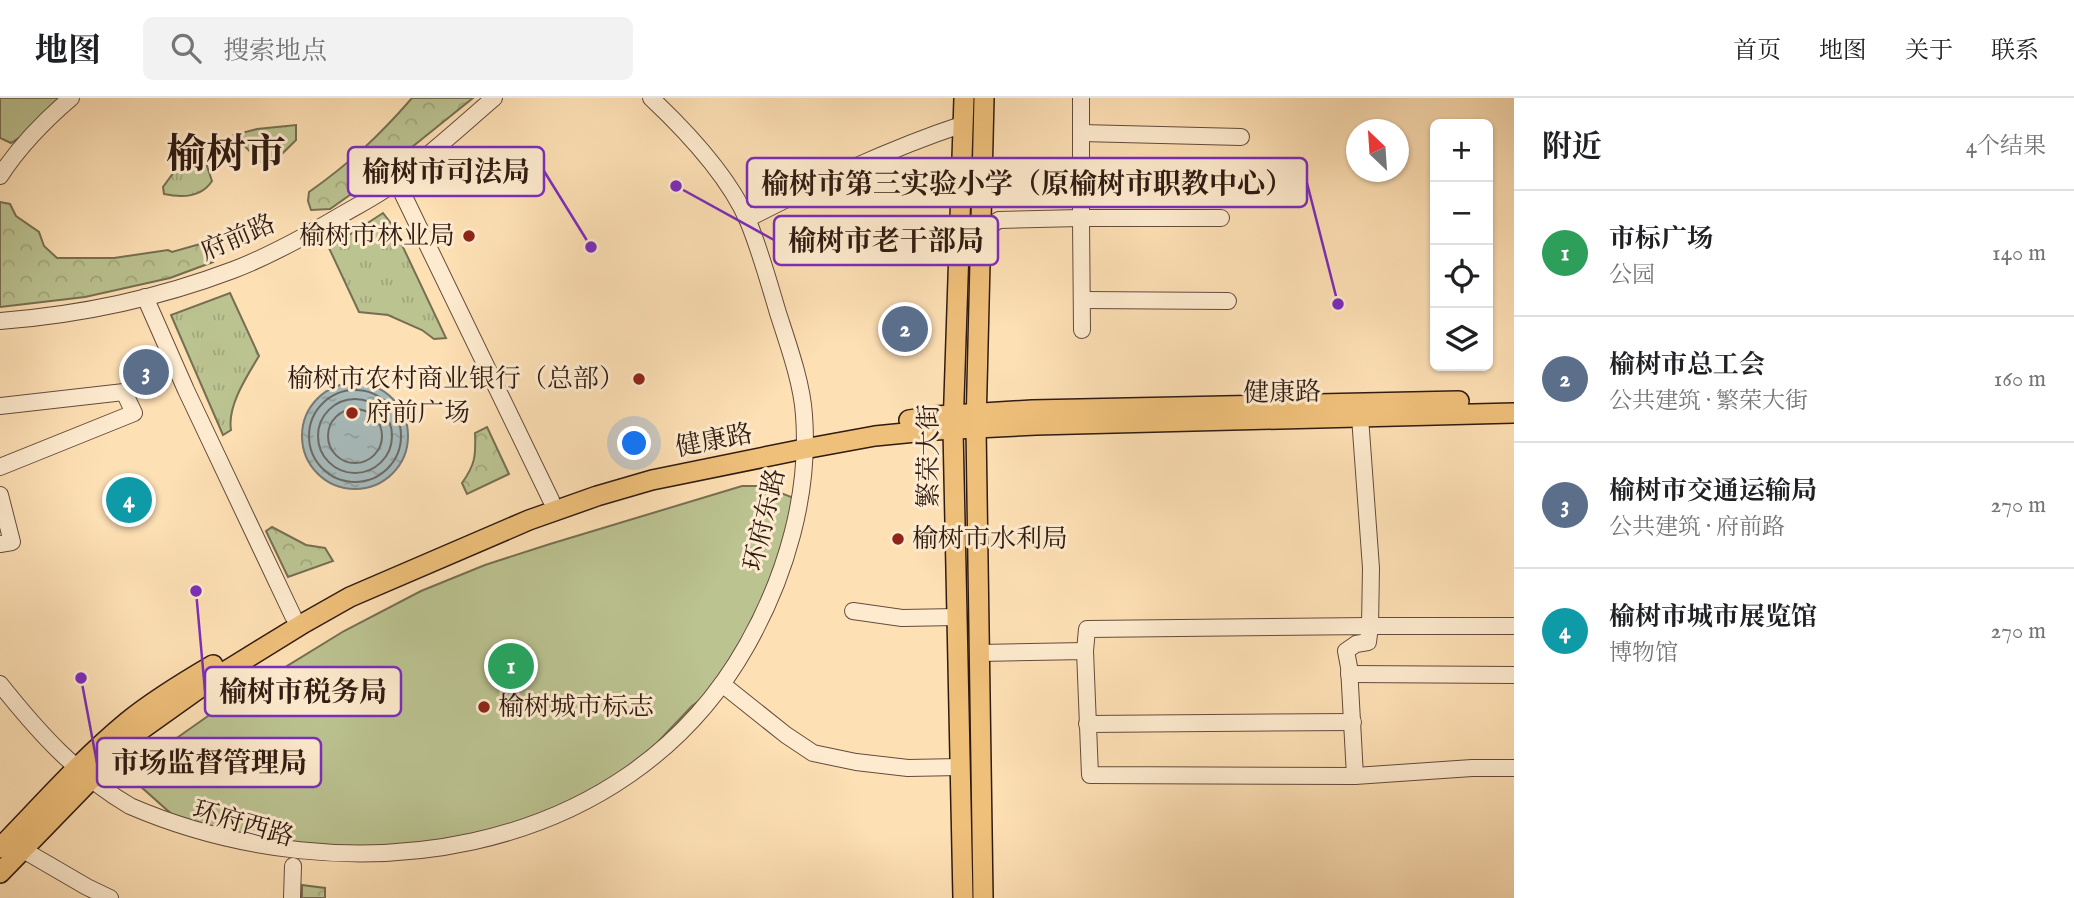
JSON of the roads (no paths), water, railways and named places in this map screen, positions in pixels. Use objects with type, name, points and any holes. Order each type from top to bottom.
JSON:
[{"type":"main road","name":"繁荣大街","points":[[963,898],[954,422],[964,98]]},
{"type":"main road","name":"繁荣大街","points":[[983,898],[977,420],[984,98]]},
{"type":"main road","name":"健康路","points":[[977,420],[1032,410],[1514,401]]},
{"type":"main road","name":"健康路","points":[[84,774],[127,722],[168,692],[344,586],[551,500],[647,472],[804,444],[977,420],[1514,414]]},
{"type":"main road","name":"健康路","points":[[0,873],[10,846],[84,774],[208,682],[351,597],[529,520],[597,496],[652,480],[804,444]]},
{"type":"street","points":[[0,176],[48,119],[71,98]]},
{"type":"street","name":"府前路","points":[[0,321],[50,316],[145,297],[234,270],[272,253],[382,191],[494,98]]},
{"type":"street","name":"环府东路","points":[[470,858],[523,841],[573,817],[620,788],[663,753],[701,713],[734,668],[761,620],[782,569],[796,516],[803,468],[804,410],[747,219],[720,175],[670,116],[651,98]]},
{"type":"street","points":[[1081,98],[1082,330]]},
{"type":"street","points":[[747,219],[877,156],[964,124]]},
{"type":"street","points":[[1081,133],[1241,137]]},
{"type":"street","points":[[396,180],[551,500]]},
{"type":"street","points":[[981,231],[999,220],[1221,218]]},
{"type":"street","points":[[145,297],[293,616]]},
{"type":"street","points":[[1083,300],[1228,301]]},
{"type":"street","points":[[0,406],[124,392],[134,413],[0,467]]},
{"type":"street","points":[[1355,776],[1346,651],[1356,644],[1368,642],[1371,568],[1360,417]]},
{"type":"street","points":[[0,495],[12,542],[0,544]]},
{"type":"street","points":[[853,611],[902,618],[957,617]]},
{"type":"street","points":[[1514,626],[1087,629],[1085,651],[1090,775],[1355,776],[1472,768],[1514,768]]},
{"type":"street","points":[[980,653],[1085,651]]},
{"type":"street","points":[[1349,674],[1514,675]]},
{"type":"street","name":"环府西路","points":[[0,684],[33,726],[84,774],[130,806],[171,828],[214,846],[259,859]]},
{"type":"street","points":[[722,684],[786,735],[813,752],[856,762],[908,768],[960,767]]},
{"type":"street","points":[[1087,724],[1353,722]]},
{"type":"street","points":[[10,846],[110,898]]},
{"type":"street","points":[[292,898],[293,865]]},
{"type":"water","points":[[355,383],[375,387],[392,399],[404,416],[408,436],[404,456],[392,473],[375,485],[355,489],[335,485],[318,473],[306,456],[302,436],[306,416],[318,399],[335,387]]},
{"type":"place","name":"榆树市老干部局","points":[[676,186]]},
{"type":"place","name":"榆树市林业局","points":[[469,236]]},
{"type":"place","name":"榆树市司法局","points":[[591,247]]},
{"type":"place","name":"榆树市第三实验小学（原榆树市职教中心）","points":[[1338,304]]},
{"type":"place","name":"榆树市总工会","points":[[905,329]]},
{"type":"place","name":"榆树市交通运输局","points":[[146,372]]},
{"type":"place","name":"榆树市农村商业银行（总部）","points":[[639,379]]},
{"type":"place","name":"府前广场","points":[[352,413]]},
{"type":"place","name":"榆树市城市展览馆","points":[[129,500]]},
{"type":"place","name":"榆树市水利局","points":[[898,539]]},
{"type":"place","name":"榆树市税务局","points":[[196,591]]},
{"type":"place","name":"市标广场","points":[[511,666]]},
{"type":"place","name":"市场监督管理局","points":[[81,678]]},
{"type":"place","name":"榆树城市标志","points":[[484,707]]},
{"type":"district","name":"榆树市","points":[[226,156]]}]
